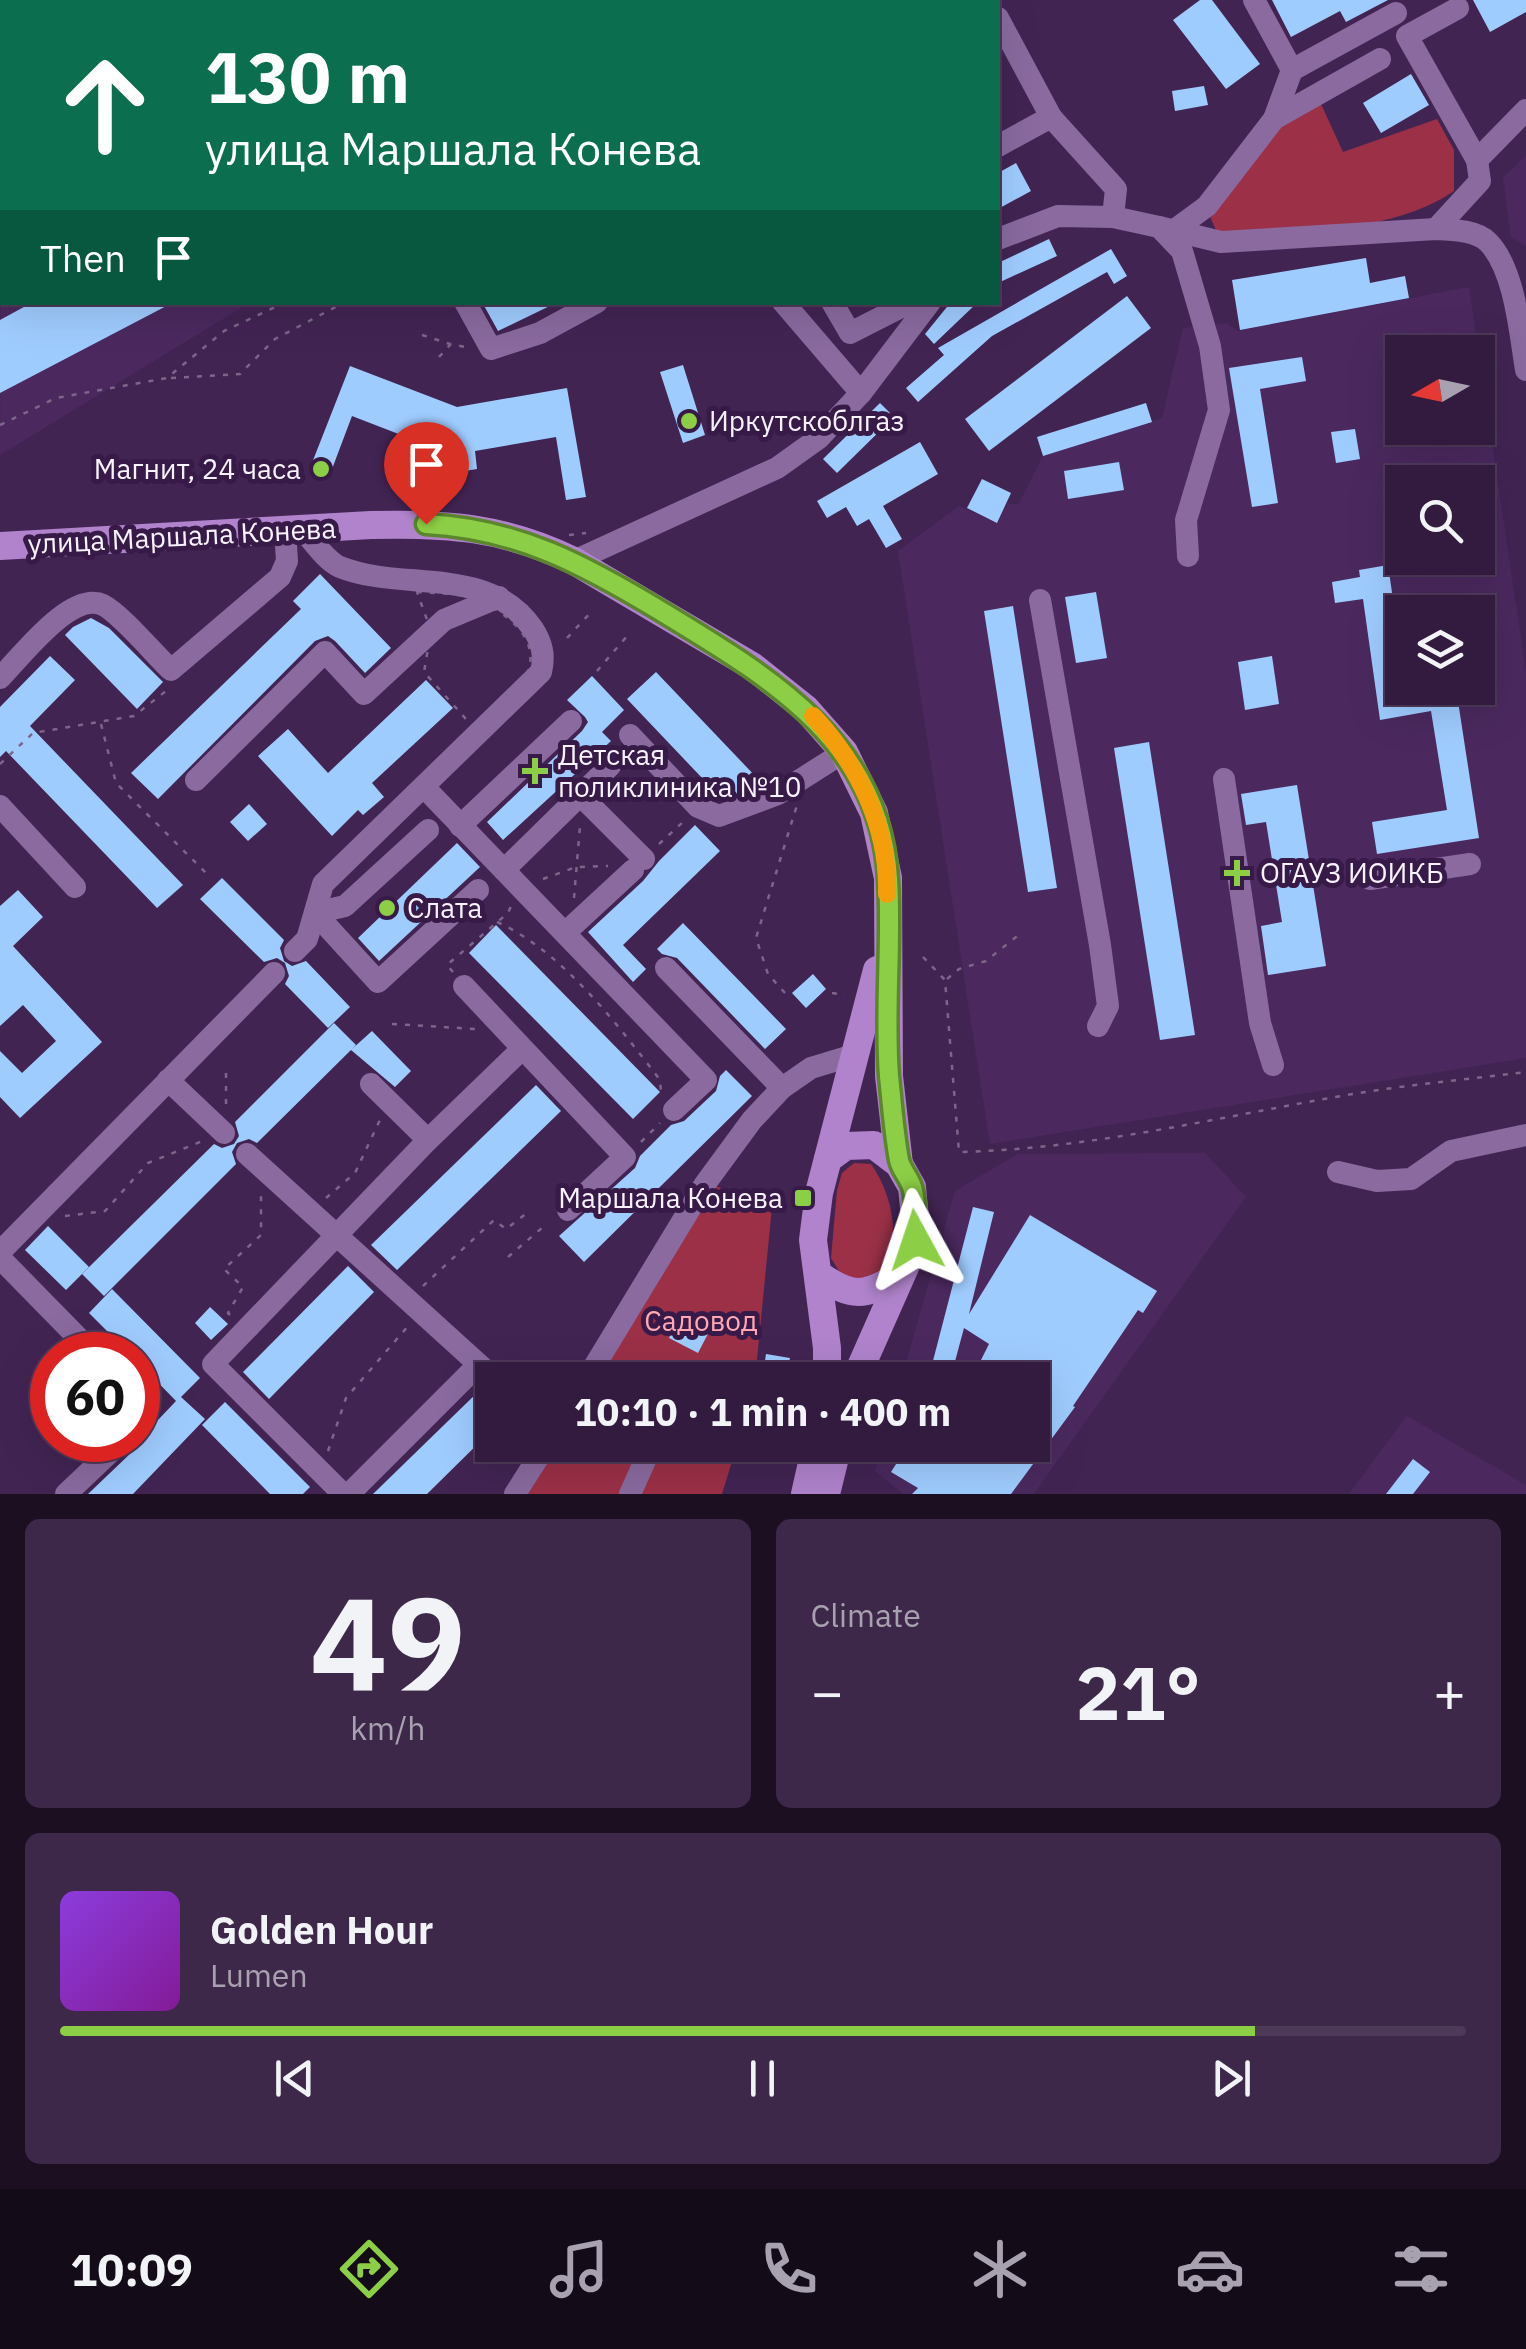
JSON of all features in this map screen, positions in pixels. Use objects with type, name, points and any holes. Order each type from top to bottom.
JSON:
[{"type":"main road","name":"улица Маршала Конева","points":[[0,546],[410,524],[461,526],[518,538],[574,562],[752,666],[806,710],[844,752],[874,813],[888,878],[887,914]]},
{"type":"main road","points":[[826,1362],[814,1240],[819,1193],[857,1054],[887,914]]},
{"type":"main road","points":[[862,1362],[916,1240],[912,1187],[900,1164],[889,1076],[887,914]]},
{"type":"main road","points":[[828,1159],[846,1146],[863,1143],[874,1145],[900,1164]]},
{"type":"main road","points":[[819,1275],[850,1293],[874,1292],[898,1276]]},
{"type":"main road","points":[[805,1494],[812,1462]]},
{"type":"main road","points":[[826,1494],[834,1462]]},
{"type":"street","points":[[1254,0],[1292,70]]},
{"type":"street","points":[[1436,228],[1480,181],[1476,160],[1407,36],[1458,8]]},
{"type":"street","points":[[1166,229],[1207,206],[1274,119],[1292,70],[1396,13]]},
{"type":"street","points":[[1000,22],[1051,117],[1116,188],[1112,217]]},
{"type":"street","points":[[1274,119],[1380,59]]},
{"type":"street","points":[[1476,160],[1526,110]]},
{"type":"street","points":[[1000,145],[1051,117]]},
{"type":"street","points":[[1000,238],[1058,216],[1112,217],[1221,242],[1436,228],[1468,232],[1488,241],[1502,265],[1514,301],[1526,370]]},
{"type":"street","points":[[1166,229],[1182,251],[1210,346],[1219,410],[1186,520],[1188,556]]},
{"type":"street","points":[[1502,265],[1526,260]]},
{"type":"street","points":[[467,305],[491,350],[540,332],[591,305]]},
{"type":"street","points":[[786,305],[861,393]]},
{"type":"street","points":[[834,305],[850,333],[905,305]]},
{"type":"street","points":[[574,562],[777,468],[819,438],[861,393],[928,305]]},
{"type":"street","points":[[0,678],[67,610],[88,601],[105,606],[172,670],[280,577],[293,530],[335,565],[446,582],[527,620],[541,641],[541,672],[323,884],[306,939],[295,951]]},
{"type":"street","points":[[1040,600],[1100,945],[1108,1006],[1098,1026]]},
{"type":"street","points":[[196,780],[325,652],[364,694],[444,620],[491,601]]},
{"type":"street","points":[[460,826],[571,721]]},
{"type":"street","points":[[630,734],[698,807],[719,816],[778,794],[844,752]]},
{"type":"street","points":[[504,870],[581,806],[610,766]]},
{"type":"street","points":[[1224,780],[1260,1022],[1273,1066]]},
{"type":"street","points":[[424,787],[706,1080],[674,1110]]},
{"type":"street","points":[[0,806],[75,886]]},
{"type":"street","points":[[566,932],[633,865],[581,806]]},
{"type":"street","points":[[314,913],[344,906],[428,830]]},
{"type":"street","points":[[1370,879],[1470,864]]},
{"type":"street","points":[[314,913],[378,982],[478,890]]},
{"type":"street","points":[[666,968],[782,1088]]},
{"type":"street","points":[[73,1332],[0,1255],[274,973]]},
{"type":"street","points":[[464,986],[625,1157],[568,1210]]},
{"type":"street","points":[[475,1382],[346,1494],[213,1364],[428,1140],[522,1049]]},
{"type":"street","points":[[597,1362],[706,1184],[752,1120],[782,1088],[811,1068],[857,1054]]},
{"type":"street","points":[[168,1080],[224,1133]]},
{"type":"street","points":[[371,1084],[428,1140]]},
{"type":"street","points":[[1338,1172],[1377,1181],[1411,1179],[1450,1150],[1526,1135]]},
{"type":"street","points":[[247,1154],[477,1362]]},
{"type":"street","points":[[66,1494],[100,1462]]},
{"type":"street","points":[[514,1494],[535,1462]]},
{"type":"street","points":[[630,1494],[644,1462]]},
{"type":"path","points":[[168,378],[224,331],[280,305]]},
{"type":"path","points":[[0,424],[56,398],[168,378],[240,374],[275,338],[339,305]]},
{"type":"path","points":[[422,335],[465,347]]},
{"type":"path","points":[[439,357],[451,344]]},
{"type":"path","points":[[417,592],[491,601],[516,624],[532,652],[528,674],[473,726],[424,672],[431,631],[417,592]]},
{"type":"path","points":[[567,638],[593,610]]},
{"type":"path","points":[[596,670],[628,634]]},
{"type":"path","points":[[0,764],[33,734],[134,716],[168,689],[172,670]]},
{"type":"path","points":[[100,722],[116,783],[206,873]]},
{"type":"path","points":[[784,993],[768,974],[756,938],[806,775]]},
{"type":"path","points":[[574,899],[581,806]]},
{"type":"path","points":[[535,882],[576,867],[633,865],[675,829]]},
{"type":"path","points":[[447,964],[508,913],[513,902]]},
{"type":"path","points":[[497,922],[548,955],[615,1022],[660,1080]]},
{"type":"path","points":[[945,980],[959,968],[986,960],[1021,933]]},
{"type":"path","points":[[923,957],[945,980],[960,1152],[1024,1150],[1116,1138],[1361,1093],[1526,1072]]},
{"type":"path","points":[[832,993],[848,996]]},
{"type":"path","points":[[392,1024],[475,1030]]},
{"type":"path","points":[[226,1073],[226,1108]]},
{"type":"path","points":[[625,1157],[674,1110]]},
{"type":"path","points":[[328,1198],[355,1172],[375,1126]]},
{"type":"path","points":[[68,1216],[105,1210],[148,1163],[224,1133]]},
{"type":"path","points":[[228,1313],[243,1288],[224,1269],[262,1235],[260,1189]]},
{"type":"path","points":[[326,1457],[346,1398],[416,1303],[494,1220],[506,1229],[527,1213]]},
{"type":"path","points":[[508,1257],[542,1227]]},
{"type":"shaded area","points":[[1526,156],[1526,246],[1511,237],[1503,178]]},
{"type":"shaded area","name":"ОГАУЗ ИОИКБ","points":[[1469,287],[1476,335],[1385,335],[1385,445],[1492,445],[1526,673],[1526,1058],[990,1144],[898,551],[959,506],[997,523],[1008,503],[1018,505],[1043,456],[1162,418],[1183,328],[1227,323],[1237,331]]},
{"type":"shaded area","points":[[1,305],[246,305],[0,455]]},
{"type":"shaded area","points":[[1205,1153],[1246,1197],[1034,1494],[903,1494],[875,1471],[877,1462],[1050,1462],[1050,1362],[906,1362],[955,1191],[1018,1154]]},
{"type":"shaded area","points":[[1407,1416],[1526,1485],[1526,1494],[1349,1494]]},
{"type":"green space","points":[[1321,104],[1343,152],[1437,119],[1454,150],[1454,191],[1429,205],[1372,223],[1219,237],[1208,212],[1275,123]]},
{"type":"green space","points":[[854,1163],[871,1164],[879,1176],[889,1203],[893,1232],[884,1274],[858,1281],[842,1276],[831,1258],[837,1190],[842,1173]]},
{"type":"green space","name":"Садовод","points":[[715,1186],[772,1207],[757,1362],[608,1362]]},
{"type":"green space","points":[[548,1462],[732,1462],[722,1494],[528,1494]]},
{"type":"building","points":[[1200,0],[1212,0],[1260,64],[1226,89],[1173,20]]},
{"type":"building","points":[[1272,0],[1388,0],[1346,22],[1340,11],[1291,37]]},
{"type":"building","points":[[1473,0],[1526,0],[1526,12],[1490,32]]},
{"type":"building","points":[[1411,74],[1429,105],[1381,133],[1363,103]]},
{"type":"building","points":[[1204,86],[1208,105],[1175,111],[1172,91]]},
{"type":"building","points":[[1016,163],[1031,191],[1000,208],[1000,172]]},
{"type":"building","points":[[1049,239],[1057,256],[1000,282],[1000,262]]},
{"type":"building","points":[[1111,249],[1127,276],[1114,284],[1107,272],[992,336],[918,402],[906,388],[944,355],[938,348]]},
{"type":"building","points":[[1366,258],[1370,283],[1405,276],[1409,298],[1240,330],[1232,280]]},
{"type":"building","points":[[1127,296],[1151,328],[989,451],[965,419]]},
{"type":"building","points":[[28,305],[168,305],[0,393],[0,320]]},
{"type":"building","points":[[484,305],[552,305],[498,331]]},
{"type":"building","points":[[949,305],[975,305],[934,344],[925,334]]},
{"type":"building","points":[[1302,357],[1306,381],[1260,389],[1278,503],[1252,507],[1229,368]]},
{"type":"building","points":[[683,365],[705,435],[683,443],[660,372]]},
{"type":"building","points":[[350,366],[457,407],[567,388],[586,497],[566,500],[556,437],[475,451],[477,469],[459,472],[422,459],[427,445],[352,416],[329,477],[310,468]]},
{"type":"building","points":[[880,403],[894,417],[837,473],[823,459]]},
{"type":"building","points":[[1146,403],[1152,422],[1043,456],[1037,437]]},
{"type":"building","points":[[1355,429],[1360,459],[1336,463],[1331,432]]},
{"type":"building","points":[[920,442],[938,474],[883,506],[902,539],[886,548],[869,519],[857,526],[846,507],[827,518],[817,501]]},
{"type":"building","points":[[1119,462],[1124,490],[1068,499],[1064,471]]},
{"type":"building","points":[[982,479],[1011,493],[997,523],[967,508]]},
{"type":"building","points":[[1385,566],[1385,575],[1389,575],[1392,595],[1385,595],[1385,705],[1459,705],[1479,838],[1377,854],[1372,822],[1447,810],[1431,711],[1380,720],[1363,599],[1335,603],[1332,582],[1360,577],[1359,570]]},
{"type":"building","points":[[320,574],[391,648],[365,673],[328,636],[315,641],[158,799],[131,773],[301,609],[293,601]]},
{"type":"building","points":[[1096,592],[1107,658],[1076,663],[1065,597]]},
{"type":"building","points":[[1013,606],[1057,888],[1028,892],[984,611]]},
{"type":"building","points":[[91,618],[109,628],[163,682],[137,709],[65,635]]},
{"type":"building","points":[[50,656],[75,680],[30,726],[183,885],[157,908],[6,751],[0,757],[0,707]]},
{"type":"building","points":[[1272,656],[1279,704],[1245,710],[1238,662]]},
{"type":"building","points":[[656,672],[758,779],[747,790],[722,799],[627,699]]},
{"type":"building","points":[[592,676],[624,710],[602,732],[611,741],[503,840],[487,822],[582,731],[588,722],[567,700]]},
{"type":"building","points":[[426,680],[453,708],[372,783],[384,797],[363,815],[358,810],[332,836],[258,756],[288,729],[328,773]]},
{"type":"building","points":[[1149,742],[1195,1035],[1160,1040],[1114,748]]},
{"type":"building","points":[[1297,785],[1326,966],[1268,975],[1261,926],[1282,922],[1266,822],[1246,825],[1241,794]]},
{"type":"building","points":[[249,804],[267,824],[248,841],[230,822]]},
{"type":"building","points":[[695,825],[720,851],[623,945],[646,969],[633,982],[588,932]]},
{"type":"building","points":[[457,843],[480,867],[379,961],[358,938]]},
{"type":"building","points":[[222,878],[284,940],[280,948],[284,961],[292,966],[306,961],[350,1007],[328,1028],[285,984],[289,976],[285,963],[277,958],[264,962],[200,899]]},
{"type":"building","points":[[18,890],[43,917],[13,946],[102,1042],[20,1118],[0,1097],[0,1051],[22,1073],[56,1041],[23,1005],[0,1026],[0,906]]},
{"type":"building","points":[[683,923],[786,1029],[765,1049],[677,958],[657,949]]},
{"type":"building","points":[[496,925],[660,1092],[633,1119],[469,953]]},
{"type":"building","points":[[813,974],[826,989],[806,1008],[792,993]]},
{"type":"building","points":[[334,1023],[356,1045],[352,1049],[372,1031],[411,1071],[395,1087],[351,1050],[257,1143],[249,1139],[237,1143],[232,1152],[236,1164],[104,1296],[82,1274],[214,1144],[222,1148],[234,1144],[239,1136],[235,1122]]},
{"type":"building","points":[[726,1070],[752,1096],[584,1262],[559,1236],[635,1168],[640,1156],[671,1125],[684,1121],[716,1091]]},
{"type":"building","points":[[536,1085],[561,1111],[397,1270],[371,1245]]},
{"type":"building","points":[[973,1207],[994,1212],[969,1314],[1030,1215],[1157,1291],[1143,1313],[1138,1310],[1050,1441],[1050,1362],[980,1362],[989,1344],[964,1328],[955,1362],[933,1362]]},
{"type":"building","points":[[48,1226],[89,1267],[66,1290],[25,1250]]},
{"type":"building","points":[[348,1266],[374,1292],[269,1399],[243,1372]]},
{"type":"building","points":[[112,1289],[155,1332],[108,1332],[89,1313]]},
{"type":"building","points":[[210,1307],[228,1324],[211,1340],[195,1323]]},
{"type":"building","points":[[683,1311],[712,1326],[698,1353],[669,1338]]},
{"type":"building","points":[[160,1338],[200,1378],[181,1397],[205,1419],[133,1494],[88,1494],[121,1462],[160,1462],[160,1418],[176,1401],[160,1385]]},
{"type":"building","points":[[766,1354],[790,1358],[789,1362],[765,1362]]},
{"type":"building","points":[[475,1395],[475,1447],[427,1494],[373,1494]]},
{"type":"building","points":[[225,1402],[310,1487],[303,1494],[270,1494],[202,1425]]},
{"type":"building","points":[[1413,1459],[1430,1472],[1413,1494],[1386,1494]]},
{"type":"building","points":[[897,1462],[1035,1462],[1011,1494],[912,1494],[918,1488],[891,1472]]},
{"type":"slow traffic","points":[[813,716],[844,752],[874,813],[883,846],[887,894]]},
{"type":"place","name":"Иркутскоблгаз","points":[[689,421]]},
{"type":"place","name":"Магнит, 24 часа","points":[[321,469]]},
{"type":"place","name":"Детская поликлиника №10","points":[[535,771]]},
{"type":"place","name":"ОГАУЗ ИОИКБ","points":[[1237,873]]},
{"type":"place","name":"Слата","points":[[387,908]]},
{"type":"place","name":"Маршала Конева","points":[[803,1198]]},
{"type":"route","points":[[426,524],[461,526],[518,538],[549,549],[600,576],[752,666],[806,710],[844,752],[874,813],[888,878],[889,1076],[900,1164],[912,1187],[916,1240]]}]
